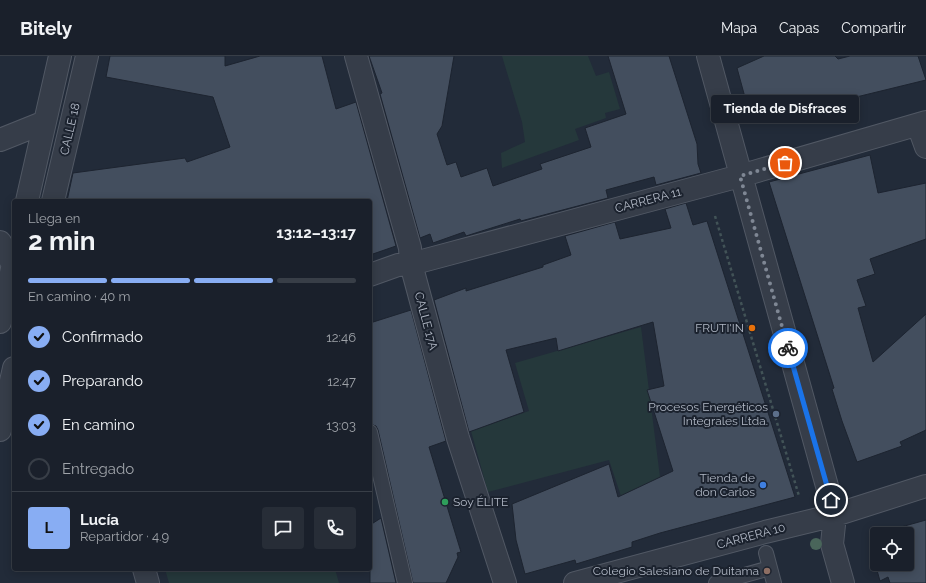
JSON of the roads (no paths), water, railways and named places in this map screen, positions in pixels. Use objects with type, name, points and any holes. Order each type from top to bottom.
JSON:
[{"type":"street","points":[[27,199],[60,56]]},
{"type":"street","name":"CALLE 18","points":[[53,199],[87,56]]},
{"type":"street","name":"CALLE 17A","points":[[356,56],[410,248],[411,264],[458,438],[505,583]]},
{"type":"street","points":[[708,56],[835,515],[832,544],[843,583]]},
{"type":"street","points":[[0,140],[45,122]]},
{"type":"street","points":[[922,123],[926,147]]},
{"type":"street","name":"CARRERA 11","points":[[372,274],[398,265],[411,264],[740,176],[922,123]]},
{"type":"street","points":[[0,242],[12,261]]},
{"type":"street","points":[[0,322],[12,268]]},
{"type":"street","points":[[0,430],[11,391]]},
{"type":"street","name":"CARRERA 10","points":[[575,583],[765,532],[835,515],[926,486]]},
{"type":"street","points":[[145,571],[148,583]]},
{"type":"lane","points":[[372,441],[405,583]]},
{"type":"lane","points":[[766,553],[774,583]]},
{"type":"lane","points":[[716,583],[770,568]]},
{"type":"place","name":"Tienda de Disfraces","points":[[785,163]]},
{"type":"place","name":"FRUTI'IN","points":[[752,328]]},
{"type":"place","name":"Procesos Energéticos Integrales Ltda.","points":[[776,414]]},
{"type":"place","name":"Tienda de don Carlos","points":[[763,485]]},
{"type":"place","name":"Soy ÉLITE","points":[[445,502]]},
{"type":"place","name":"Colegio Salesiano de Duitama","points":[[767,571]]}]
